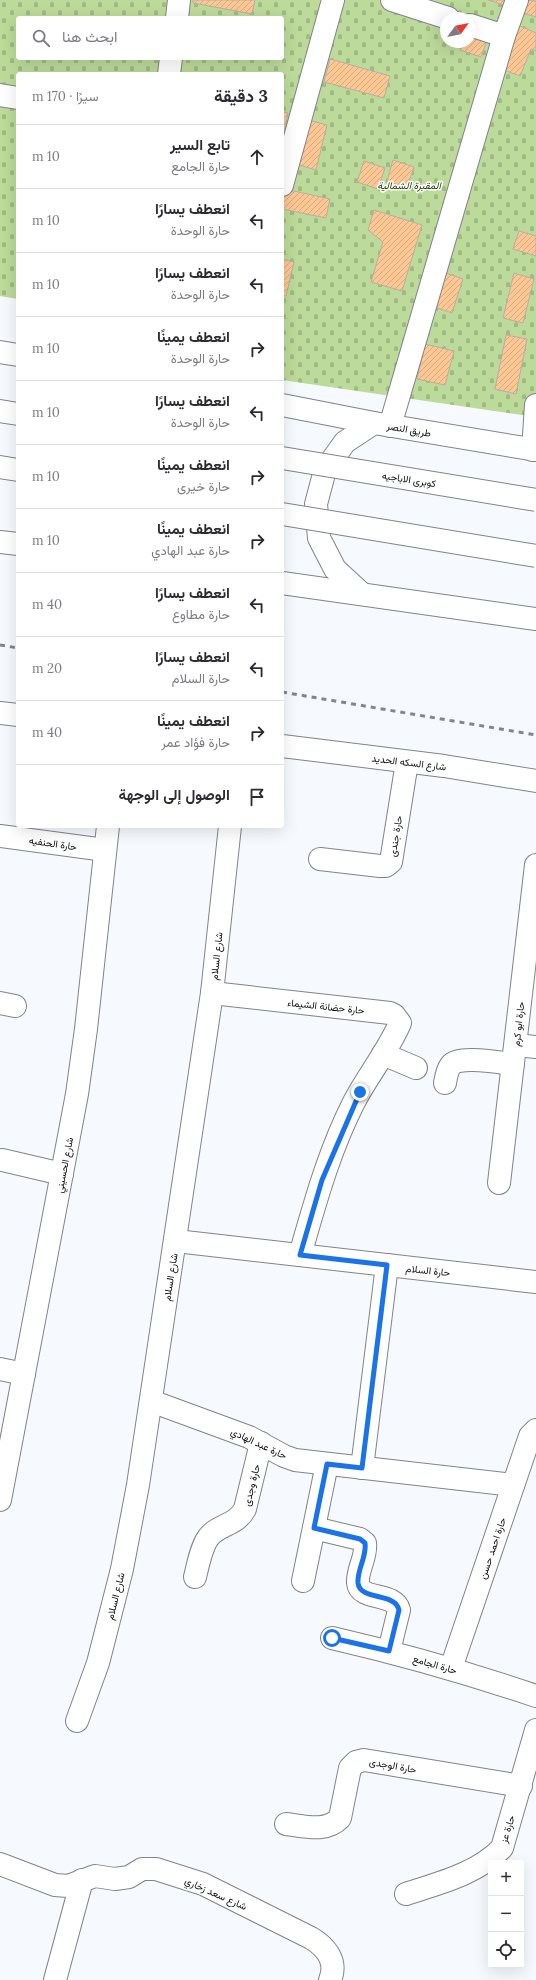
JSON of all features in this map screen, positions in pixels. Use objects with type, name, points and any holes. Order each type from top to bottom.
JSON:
[{"type":"main road","points":[[177,16],[179,0]]},
{"type":"main road","points":[[284,178],[333,0]]},
{"type":"main road","points":[[392,0],[440,15]]},
{"type":"main road","points":[[360,592],[335,569],[319,538],[316,504],[325,470],[345,442],[382,424],[504,36],[517,0]]},
{"type":"main road","points":[[476,27],[504,36]]},
{"type":"main road","points":[[169,72],[171,60]]},
{"type":"main road","points":[[0,95],[16,98]]},
{"type":"main road","points":[[0,352],[16,355]]},
{"type":"main road","name":"طريق النصر","points":[[284,405],[535,450]]},
{"type":"main road","points":[[535,450],[536,405]]},
{"type":"main road","points":[[0,411],[16,414]]},
{"type":"main road","name":"كوبرى الاباجيه","points":[[284,458],[536,500]]},
{"type":"main road","points":[[0,467],[16,470]]},
{"type":"main road","points":[[284,514],[536,556]]},
{"type":"main road","points":[[0,542],[16,544]]},
{"type":"main road","points":[[284,583],[360,592],[536,619]]},
{"type":"main road","points":[[0,713],[16,715]]},
{"type":"main road","name":"شارع السكه الحديد","points":[[284,746],[444,766],[536,781]]},
{"type":"main road","name":"حارة جندى","points":[[320,859],[380,866],[386,866],[391,862],[407,762]]},
{"type":"main road","name":"شارع الحسيني","points":[[0,1500],[77,1094],[86,1029],[108,828]]},
{"type":"main road","name":"شارع السلام","points":[[77,1721],[98,1663],[122,1568],[138,1485],[176,1241],[212,993],[230,828]]},
{"type":"main road","name":"حارة الحنفيه","points":[[0,836],[105,850]]},
{"type":"main road","name":"حارة ابو كرم","points":[[498,1183],[522,1052],[536,865]]},
{"type":"main road","name":"حارة حضانة الشيماء","points":[[212,993],[390,1013],[394,1015],[400,1023],[383,1054]]},
{"type":"main road","points":[[445,1083],[447,1073],[452,1064],[461,1060],[522,1052]]},
{"type":"main road","points":[[300,1255],[322,1180],[332,1152],[354,1104],[383,1054],[416,1068]]},
{"type":"main road","points":[[2,1160],[62,1174]]},
{"type":"main road","name":"حارة السلام","points":[[176,1241],[536,1282]]},
{"type":"main road","points":[[362,1468],[387,1265]]},
{"type":"main road","points":[[0,1369],[24,1374]]},
{"type":"main road","name":"حارة عبد الهادي","points":[[151,1401],[261,1443],[284,1456],[295,1460],[513,1485]]},
{"type":"main road","name":"حارة احمد حسن","points":[[451,1668],[530,1436],[536,1430]]},
{"type":"main road","name":"حارة وجدى","points":[[195,1577],[208,1538],[217,1530],[241,1517],[245,1509],[261,1443]]},
{"type":"main road","points":[[303,1581],[327,1464]]},
{"type":"main road","points":[[314,1528],[360,1539],[365,1543],[366,1549],[358,1583],[361,1590],[394,1602],[398,1605],[399,1610],[389,1651]]},
{"type":"main road","name":"حارة الجامع","points":[[332,1638],[389,1651],[451,1668],[536,1696]]},
{"type":"main road","name":"حارة عز","points":[[406,1894],[454,1877],[491,1859],[502,1848],[536,1730]]},
{"type":"main road","name":"حارة الوجدى","points":[[286,1824],[314,1828],[328,1826],[335,1823],[340,1818],[350,1768],[356,1762],[364,1760],[521,1786]]},
{"type":"main road","name":"شارع سعد زخاري","points":[[0,1864],[55,1885],[68,1886],[95,1876],[122,1878],[129,1877],[142,1869],[156,1869],[203,1884],[324,1946],[332,1960],[330,1980]]},
{"type":"main road","points":[[56,1980],[82,1880]]},
{"type":"green space","name":"المقبرة الشمالية","points":[[0,0],[536,0],[536,417],[284,380],[284,72],[16,72],[16,299],[0,296]]},
{"type":"building","points":[[193,0],[255,0],[252,14],[193,3]]},
{"type":"building","points":[[488,0],[505,0],[504,5]]},
{"type":"building","points":[[520,0],[536,1],[536,17],[516,11]]},
{"type":"building","points":[[518,25],[536,33],[536,51],[531,49],[520,76],[501,69]]},
{"type":"building","points":[[476,33],[488,37],[481,57],[460,50],[461,48],[476,48]]},
{"type":"building","points":[[330,59],[390,76],[384,98],[324,82]]},
{"type":"building","points":[[284,112],[288,113],[284,132]]},
{"type":"building","points":[[308,120],[327,125],[316,170],[296,164]]},
{"type":"building","points":[[393,160],[414,167],[407,188],[387,181]]},
{"type":"building","points":[[364,161],[385,168],[378,189],[357,182]]},
{"type":"building","points":[[285,189],[330,199],[326,218],[284,209]]},
{"type":"building","points":[[374,210],[422,225],[402,291],[371,282],[383,242],[368,230]]},
{"type":"building","points":[[519,231],[536,236],[536,256],[513,249]]},
{"type":"building","points":[[284,260],[294,262],[286,296],[284,296]]},
{"type":"building","points":[[446,273],[463,279],[452,313],[435,307]]},
{"type":"building","points":[[514,273],[534,279],[523,323],[503,318]]},
{"type":"building","points":[[506,335],[527,339],[516,394],[495,389]]},
{"type":"building","points":[[425,344],[454,351],[445,385],[417,379]]},
{"type":"railway","points":[[0,645],[16,648]]},
{"type":"railway","points":[[284,692],[536,735]]},
{"type":"route","points":[[332,1638],[389,1651],[399,1610],[398,1605],[394,1602],[361,1590],[358,1583],[366,1549],[365,1543],[360,1539],[314,1528],[327,1464],[362,1468],[387,1265],[300,1255],[322,1180],[332,1152],[360,1092]]}]
